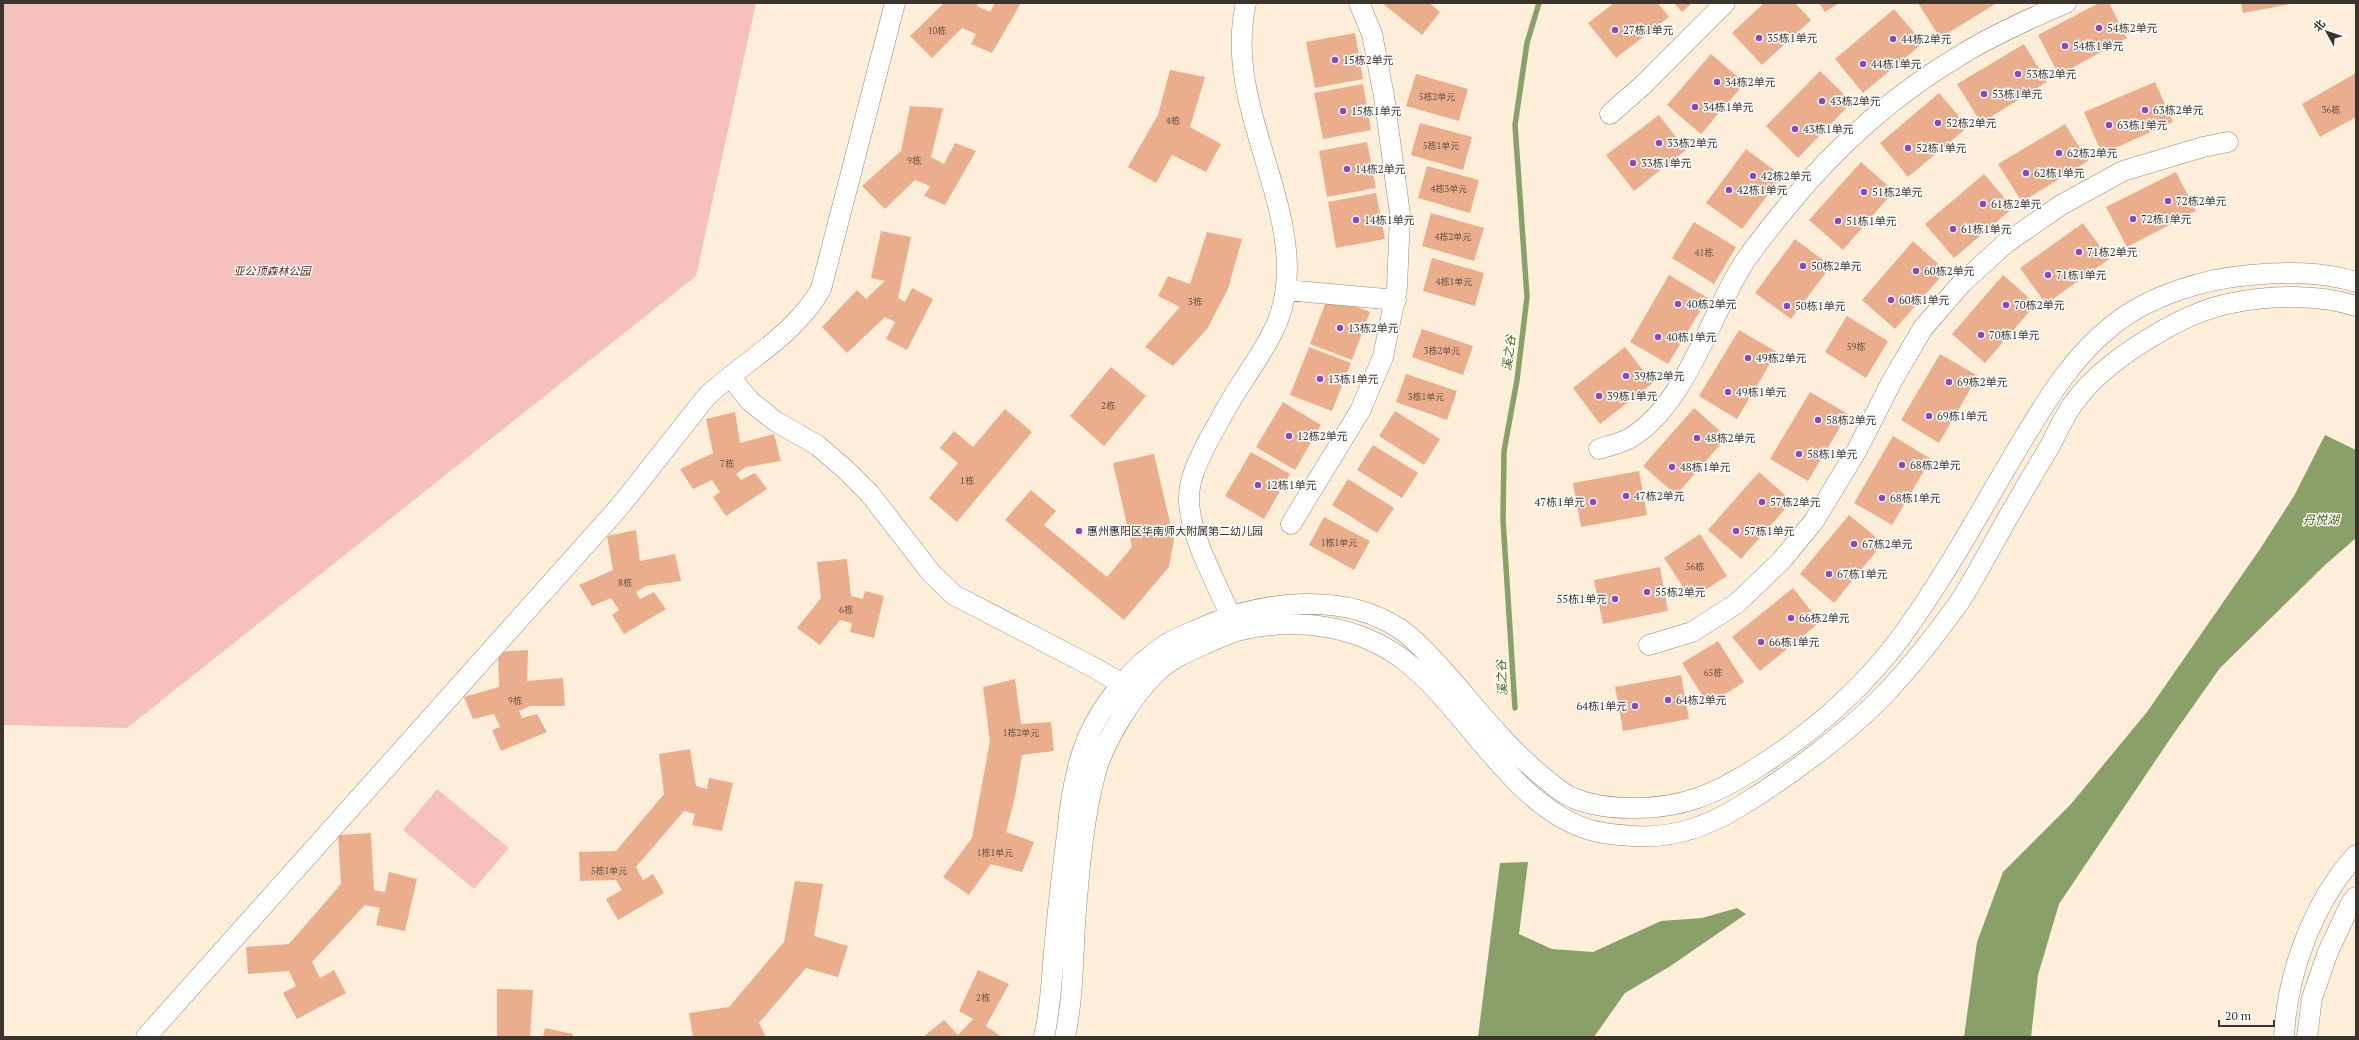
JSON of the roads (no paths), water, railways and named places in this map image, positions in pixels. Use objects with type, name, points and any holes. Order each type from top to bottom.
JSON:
[{"type":"street","points":[[146,1037],[621,505],[707,396],[756,358],[794,325],[812,304],[821,289],[895,3]]},
{"type":"street","points":[[1234,624],[1211,573],[1196,534],[1189,500],[1196,464],[1221,416],[1270,341],[1282,310],[1286,290],[1287,267],[1282,224],[1244,81],[1243,18],[1246,3]]},
{"type":"street","points":[[1291,524],[1360,411],[1383,357],[1396,300],[1400,214],[1384,96],[1372,34],[1359,3]]},
{"type":"street","points":[[1610,114],[1643,85],[1725,3]]},
{"type":"street","points":[[1599,449],[1630,438],[1660,414],[1684,376],[1745,261],[1786,207],[1825,164],[1872,118],[1918,82],[1964,53],[2010,28],[2066,3]]},
{"type":"street","points":[[1649,645],[1692,632],[1736,604],[1781,560],[1814,521],[1857,450],[1892,381],[1922,328],[1962,283],[2006,243],[2061,205],[2123,171],[2203,147],[2228,142]]},
{"type":"street","points":[[1234,624],[1295,604],[1333,605],[1364,611],[1398,628],[1423,649],[1529,765],[1568,797],[1608,808],[1650,808],[1681,805],[1720,791],[1763,764],[1816,725],[1863,682],[1901,638],[1939,580],[2047,401],[2072,364],[2116,322],[2171,292],[2230,277],[2293,272],[2356,282]]},
{"type":"street","points":[[1286,290],[1396,300]]},
{"type":"street","points":[[1065,1037],[1071,1011],[1076,918],[1085,830],[1097,768],[1118,722],[1141,664],[1171,641],[1211,623],[1311,625],[1340,629],[1369,639],[1402,658],[1427,680],[1507,772],[1546,807],[1583,828],[1614,834],[1647,837],[1674,834],[1705,826],[1743,805],[1786,776],[1883,697],[1922,653],[1961,599],[2075,401],[2118,358],[2173,324],[2229,303],[2288,297],[2356,306]]},
{"type":"street","points":[[730,377],[750,401],[775,421],[817,445],[846,470],[870,494],[932,574],[954,595],[1131,689]]},
{"type":"street","points":[[1044,1037],[1050,1013],[1056,932],[1069,813],[1077,769],[1088,736],[1113,696],[1131,689]]},
{"type":"street","points":[[2284,1037],[2285,1009],[2298,955],[2337,876],[2356,855]]},
{"type":"street","points":[[2307,1037],[2314,992],[2328,952],[2351,903],[2356,897]]},
{"type":"water","name":"丹悦湖","points":[[2325,435],[2356,450],[2356,538],[2325,565],[2220,668],[2170,739],[2059,904],[2038,975],[2031,1037],[1964,1037],[1977,942],[2003,872],[2071,804],[2147,712],[2260,549],[2294,496]]},
{"type":"water","points":[[1528,862],[1519,934],[1552,949],[1593,952],[1661,921],[1702,918],[1737,908],[1746,914],[1669,967],[1625,993],[1594,1037],[1478,1037],[1500,863]]},
{"type":"waterway","name":"溪之谷","points":[[1515,708],[1503,520],[1504,451],[1517,380],[1527,297],[1515,125],[1527,43],[1539,3]]},
{"type":"place","name":"54栋2单元","points":[[2099,28]]},
{"type":"place","name":"27栋1单元","points":[[1615,30]]},
{"type":"place","name":"35栋1单元","points":[[1759,38]]},
{"type":"place","name":"44栋2单元","points":[[1893,39]]},
{"type":"place","name":"54栋1单元","points":[[2065,46]]},
{"type":"place","name":"15栋2单元","points":[[1335,60]]},
{"type":"place","name":"44栋1单元","points":[[1863,64]]},
{"type":"place","name":"53栋2单元","points":[[2018,74]]},
{"type":"place","name":"34栋2单元","points":[[1717,82]]},
{"type":"place","name":"53栋1单元","points":[[1984,94]]},
{"type":"place","name":"43栋2单元","points":[[1822,101]]},
{"type":"place","name":"34栋1单元","points":[[1695,107]]},
{"type":"place","name":"63栋2单元","points":[[2145,110]]},
{"type":"place","name":"15栋1单元","points":[[1343,111]]},
{"type":"place","name":"52栋2单元","points":[[1938,123]]},
{"type":"place","name":"63栋1单元","points":[[2109,125]]},
{"type":"place","name":"43栋1单元","points":[[1795,129]]},
{"type":"place","name":"33栋2单元","points":[[1659,143]]},
{"type":"place","name":"52栋1单元","points":[[1908,148]]},
{"type":"place","name":"62栋2单元","points":[[2059,153]]},
{"type":"place","name":"33栋1单元","points":[[1633,163]]},
{"type":"place","name":"14栋2单元","points":[[1347,169]]},
{"type":"place","name":"62栋1单元","points":[[2026,173]]},
{"type":"place","name":"42栋2单元","points":[[1753,176]]},
{"type":"place","name":"42栋1单元","points":[[1729,190]]},
{"type":"place","name":"51栋2单元","points":[[1864,192]]},
{"type":"place","name":"72栋2单元","points":[[2168,201]]},
{"type":"place","name":"61栋2单元","points":[[1983,204]]},
{"type":"place","name":"72栋1单元","points":[[2133,219]]},
{"type":"place","name":"14栋1单元","points":[[1356,220]]},
{"type":"place","name":"51栋1单元","points":[[1838,221]]},
{"type":"place","name":"61栋1单元","points":[[1953,229]]},
{"type":"place","name":"71栋2单元","points":[[2079,252]]},
{"type":"place","name":"50栋2单元","points":[[1803,266]]},
{"type":"place","name":"60栋2单元","points":[[1916,271]]},
{"type":"place","name":"71栋1单元","points":[[2048,275]]},
{"type":"place","name":"60栋1单元","points":[[1891,300]]},
{"type":"place","name":"40栋2单元","points":[[1678,304]]},
{"type":"place","name":"70栋2单元","points":[[2006,305]]},
{"type":"place","name":"50栋1单元","points":[[1787,306]]},
{"type":"place","name":"13栋2单元","points":[[1340,328]]},
{"type":"place","name":"70栋1单元","points":[[1981,335]]},
{"type":"place","name":"40栋1单元","points":[[1658,337]]},
{"type":"place","name":"49栋2单元","points":[[1748,358]]},
{"type":"place","name":"39栋2单元","points":[[1626,376]]},
{"type":"place","name":"13栋1单元","points":[[1320,379]]},
{"type":"place","name":"69栋2单元","points":[[1949,382]]},
{"type":"place","name":"49栋1单元","points":[[1728,392]]},
{"type":"place","name":"39栋1单元","points":[[1599,396]]},
{"type":"place","name":"69栋1单元","points":[[1929,416]]},
{"type":"place","name":"58栋2单元","points":[[1818,420]]},
{"type":"place","name":"12栋2单元","points":[[1289,436]]},
{"type":"place","name":"48栋2单元","points":[[1697,438]]},
{"type":"place","name":"58栋1单元","points":[[1799,454]]},
{"type":"place","name":"68栋2单元","points":[[1902,465]]},
{"type":"place","name":"48栋1单元","points":[[1672,467]]},
{"type":"place","name":"12栋1单元","points":[[1258,485]]},
{"type":"place","name":"47栋2单元","points":[[1626,496]]},
{"type":"place","name":"68栋1单元","points":[[1882,498]]},
{"type":"place","name":"47栋1单元","points":[[1593,502]]},
{"type":"place","name":"57栋2单元","points":[[1762,502]]},
{"type":"place","name":"惠州惠阳区华南师大附属第二幼儿园","points":[[1079,531]]},
{"type":"place","name":"57栋1单元","points":[[1736,531]]},
{"type":"place","name":"67栋2单元","points":[[1854,544]]},
{"type":"place","name":"67栋1单元","points":[[1829,574]]},
{"type":"place","name":"55栋2单元","points":[[1647,592]]},
{"type":"place","name":"55栋1单元","points":[[1615,599]]},
{"type":"place","name":"66栋2单元","points":[[1791,618]]},
{"type":"place","name":"66栋1单元","points":[[1761,642]]},
{"type":"place","name":"64栋2单元","points":[[1668,700]]},
{"type":"place","name":"64栋1单元","points":[[1635,706]]},
{"type":"park label","name":"亚公顶森林公园","points":[[272,271]]}]
